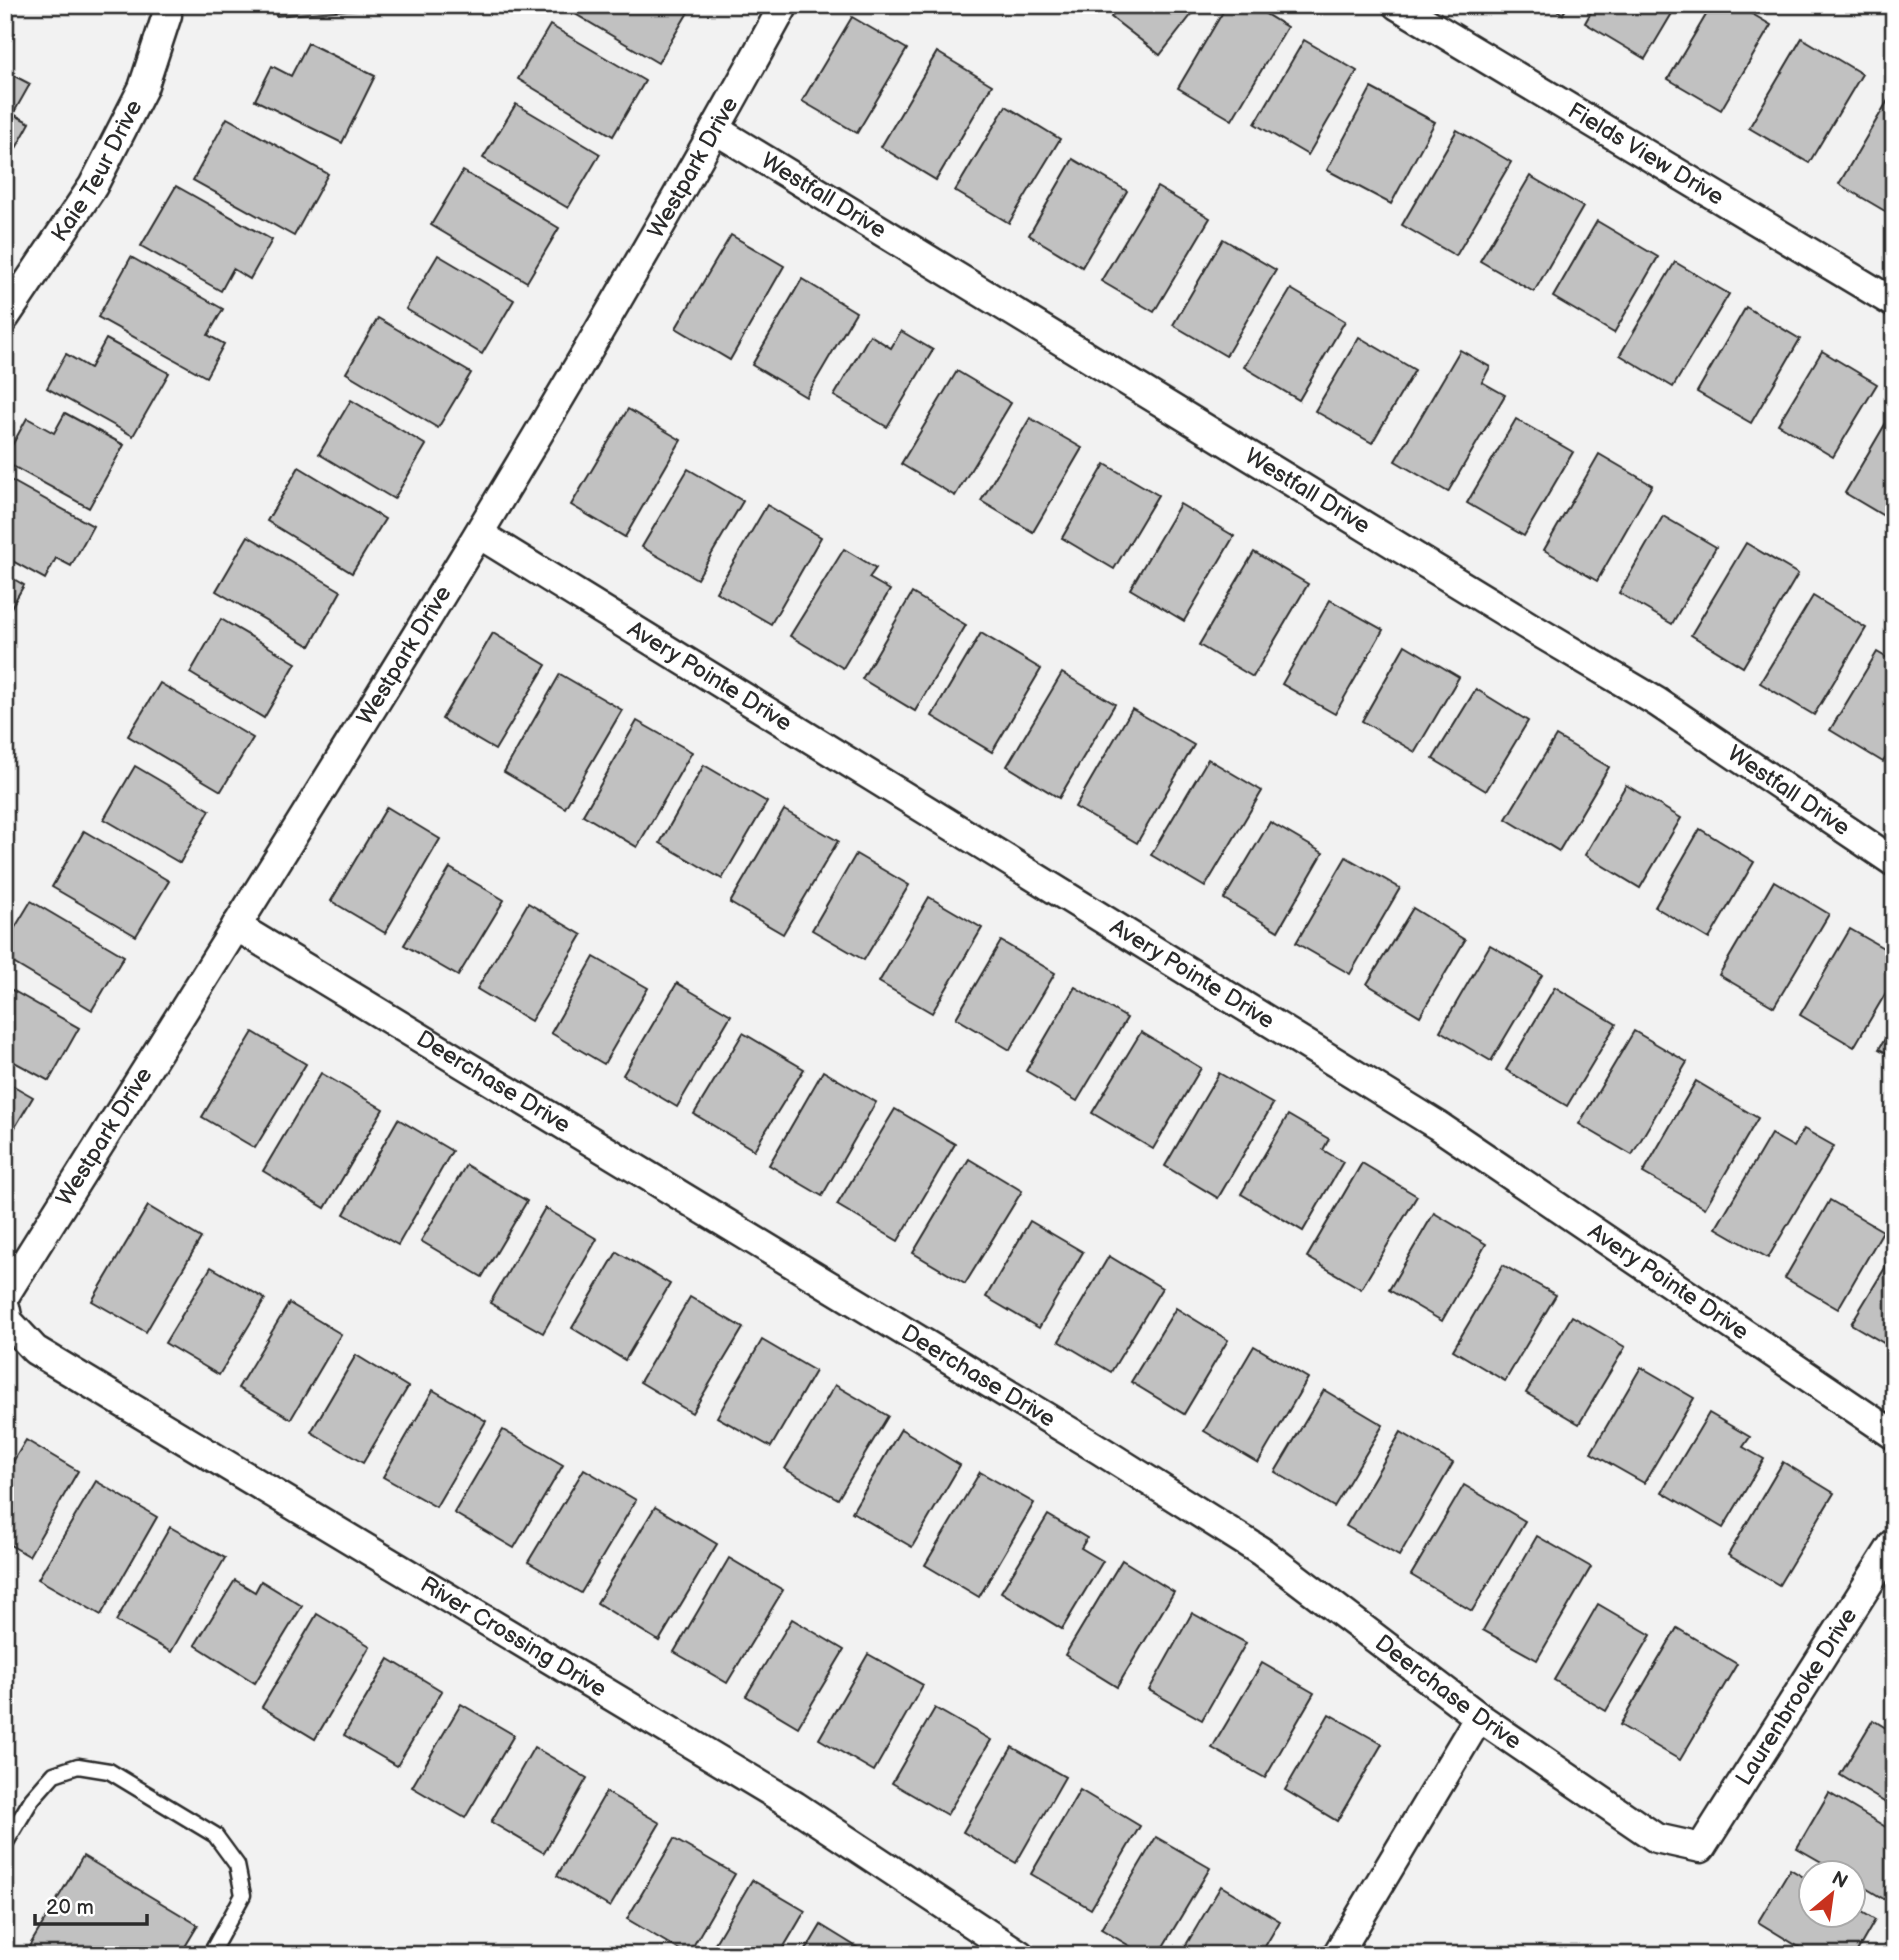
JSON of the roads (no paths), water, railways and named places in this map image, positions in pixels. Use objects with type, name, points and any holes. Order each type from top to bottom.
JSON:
[{"type":"street","name":"Westpark Drive","points":[[6,1307],[236,926],[479,534],[716,130],[784,5]]},
{"type":"street","name":"Fields View Drive","points":[[1397,5],[1894,303]]},
{"type":"street","name":"Kaie Teur Drive","points":[[5,317],[93,186],[143,89],[167,15]]},
{"type":"street","name":"Westfall Drive","points":[[716,130],[1530,628],[1657,702],[1894,862]]},
{"type":"street","name":"Avery Pointe Drive","points":[[479,534],[1437,1125],[1894,1435]]},
{"type":"street","name":"Deerchase Drive","points":[[236,926],[1100,1450],[1262,1552],[1479,1717],[1656,1838],[1701,1848]]},
{"type":"street","name":"River Crossing Drive","points":[[6,1307],[35,1350],[795,1807],[1020,1955]]},
{"type":"street","name":"Laurenbrooke Drive","points":[[1701,1848],[1894,1543]]},
{"type":"street","points":[[1337,1955],[1479,1717]]},
{"type":"lane","points":[[5,1844],[32,1799],[54,1774],[78,1766],[109,1771],[215,1835],[237,1865],[243,1895],[210,1955]]}]
